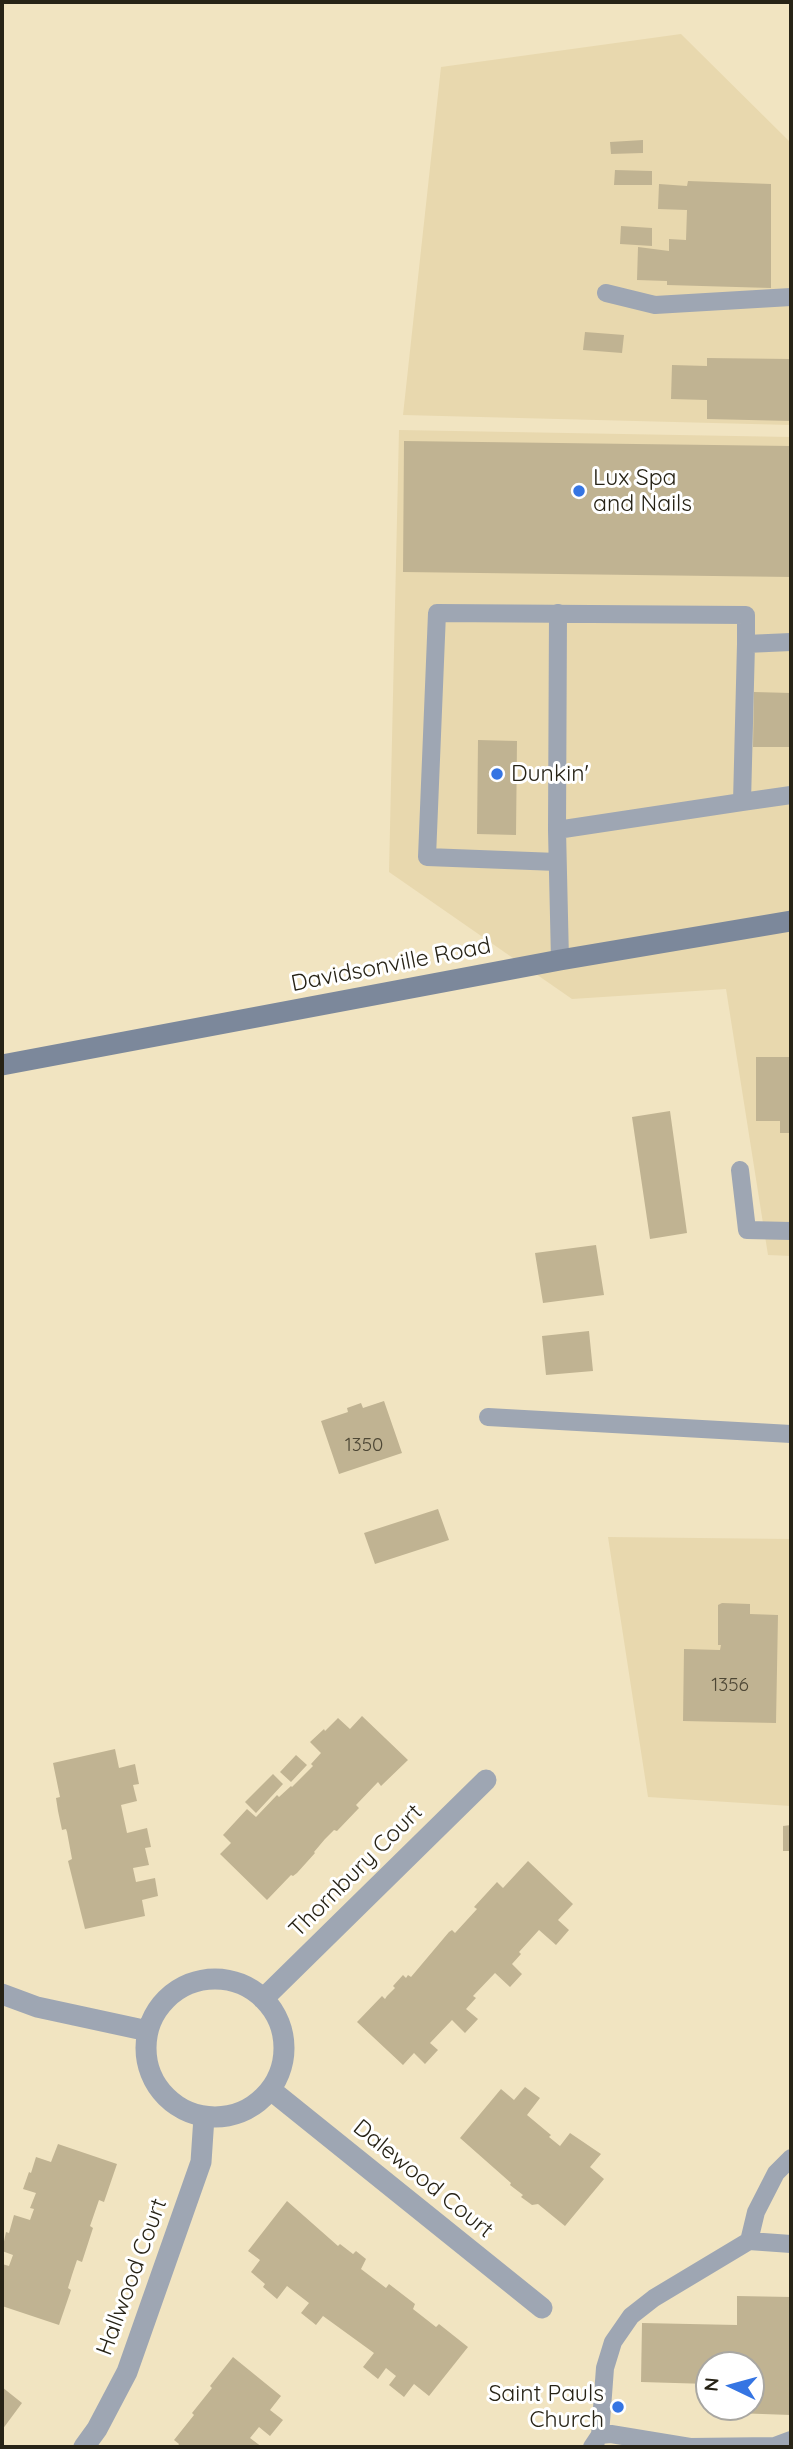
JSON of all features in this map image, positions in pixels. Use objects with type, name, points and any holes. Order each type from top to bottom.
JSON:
[{"type":"main road","name":"Davidsonville Road","points":[[2,1065],[560,960],[791,921]]},
{"type":"street","name":"Thornbury Court","points":[[263,1999],[486,1780]]},
{"type":"street","points":[[217,1978],[242,1984],[263,1999],[276,2017],[283,2040],[281,2066],[271,2091],[252,2107],[232,2115],[204,2117],[180,2108],[162,2093],[151,2075],[146,2054],[148,2031],[158,2008],[171,1994],[192,1983],[217,1978]]},
{"type":"street","points":[[2,1994],[37,2007],[148,2031]]},
{"type":"street","name":"Dalewood Court","points":[[271,2091],[542,2308]]},
{"type":"street","name":"Hallwood Court","points":[[84,2447],[97,2429],[127,2372],[201,2162],[204,2117]]},
{"type":"lane","points":[[606,293],[655,305],[791,297]]},
{"type":"lane","points":[[558,612],[557,862],[560,960]]},
{"type":"lane","points":[[557,862],[427,857],[437,613],[746,615],[742,802]]},
{"type":"lane","points":[[746,644],[791,642]]},
{"type":"lane","points":[[557,830],[791,794]]},
{"type":"lane","points":[[740,1170],[747,1230],[791,1231]]},
{"type":"lane","points":[[488,1417],[791,1434]]},
{"type":"lane","points":[[749,2241],[756,2212],[776,2173],[791,2158]]},
{"type":"lane","points":[[596,2441],[605,2368],[613,2342],[631,2316],[654,2298],[749,2241],[791,2244]]},
{"type":"lane","points":[[596,2441],[611,2434],[690,2446],[775,2446],[791,2440]]},
{"type":"shaded area","points":[[681,34],[791,143],[791,425],[403,415],[441,67]]},
{"type":"shaded area","points":[[399,430],[791,437],[791,1256],[768,1255],[726,989],[572,999],[389,872]]},
{"type":"shaded area","points":[[608,1537],[791,1539],[791,1806],[648,1797]]},
{"type":"building","points":[[643,140],[643,153],[611,154],[610,142]]},
{"type":"building","points":[[615,170],[652,171],[652,185],[614,185]]},
{"type":"building","points":[[688,181],[771,184],[771,288],[667,285],[667,281],[637,280],[638,247],[669,251],[669,239],[686,240],[687,210],[658,209],[659,184],[687,186]]},
{"type":"building","points":[[621,226],[652,228],[652,246],[620,244]]},
{"type":"building","points":[[585,332],[624,335],[622,353],[583,350]]},
{"type":"building","points":[[707,358],[791,359],[791,421],[707,419],[707,400],[671,399],[672,365],[707,366]]},
{"type":"building","points":[[404,441],[791,446],[791,577],[403,572]]},
{"type":"building","points":[[754,692],[791,693],[791,747],[753,747]]},
{"type":"building","name":"Dunkin'","points":[[478,740],[517,741],[516,835],[477,834]]},
{"type":"building","points":[[756,1057],[791,1057],[791,1133],[780,1133],[780,1121],[756,1121]]},
{"type":"building","points":[[670,1111],[687,1233],[650,1239],[632,1117]]},
{"type":"building","points":[[596,1245],[604,1295],[543,1303],[535,1253]]},
{"type":"building","points":[[589,1331],[593,1371],[546,1375],[542,1336]]},
{"type":"building","points":[[384,1401],[402,1453],[339,1474],[321,1421],[348,1412],[347,1408],[361,1403],[363,1408]]},
{"type":"building","points":[[438,1509],[449,1540],[375,1564],[364,1533]]},
{"type":"building","points":[[750,1604],[750,1614],[778,1615],[776,1723],[683,1721],[684,1649],[720,1650],[718,1605]]},
{"type":"building","points":[[362,1716],[408,1760],[381,1786],[378,1782],[356,1805],[359,1808],[337,1831],[334,1830],[325,1839],[297,1873],[291,1875],[267,1900],[220,1854],[231,1843],[223,1835],[247,1809],[256,1817],[277,1795],[279,1797],[292,1787],[313,1766],[311,1764],[321,1753],[310,1742],[324,1729],[325,1731],[338,1718],[350,1729]]},
{"type":"building","points":[[115,1749],[119,1768],[135,1764],[139,1784],[133,1785],[137,1801],[121,1805],[127,1833],[147,1828],[151,1847],[145,1848],[149,1865],[133,1868],[136,1882],[155,1878],[158,1896],[142,1900],[145,1916],[85,1929],[68,1861],[72,1859],[67,1832],[66,1829],[62,1830],[58,1811],[56,1798],[60,1797],[53,1763]]},
{"type":"building","points":[[296,1755],[307,1765],[291,1782],[280,1772]]},
{"type":"building","points":[[273,1774],[283,1784],[256,1813],[245,1802]]},
{"type":"building","points":[[791,1825],[791,1851],[783,1851],[783,1826]]},
{"type":"building","points":[[528,1861],[573,1904],[558,1920],[569,1930],[556,1945],[539,1930],[512,1964],[522,1974],[510,1987],[495,1973],[473,1996],[476,1998],[466,2009],[478,2019],[465,2033],[452,2020],[430,2043],[438,2050],[425,2064],[414,2053],[403,2065],[357,2022],[382,1996],[385,1999],[403,1975],[406,1978],[408,1975],[411,1977],[449,1932],[452,1930],[455,1933],[497,1882],[503,1888]]},
{"type":"building","points":[[525,2087],[540,2098],[527,2115],[551,2135],[549,2137],[560,2146],[570,2133],[601,2154],[590,2167],[604,2179],[565,2226],[538,2204],[532,2205],[521,2197],[523,2195],[510,2185],[511,2183],[460,2138],[501,2089],[514,2100]]},
{"type":"building","points":[[58,2144],[117,2164],[104,2202],[99,2200],[82,2262],[77,2260],[68,2288],[71,2290],[59,2325],[2,2306],[2,2264],[9,2266],[13,2255],[2,2251],[6,2232],[9,2233],[14,2215],[30,2220],[34,2209],[30,2208],[36,2193],[23,2189],[29,2172],[31,2173],[36,2157],[51,2162]]},
{"type":"building","points":[[287,2201],[338,2246],[340,2244],[353,2254],[356,2251],[366,2259],[361,2269],[386,2288],[389,2284],[415,2304],[413,2309],[436,2327],[439,2324],[468,2347],[429,2396],[414,2384],[404,2397],[389,2385],[396,2376],[386,2368],[378,2379],[363,2367],[374,2353],[323,2316],[316,2325],[301,2313],[309,2303],[287,2286],[277,2299],[251,2272],[260,2260],[248,2251]]},
{"type":"building","points":[[737,2296],[791,2297],[791,2415],[765,2414],[765,2351],[695,2351],[695,2384],[641,2382],[642,2323],[737,2325]]},
{"type":"building","points":[[233,2357],[281,2396],[270,2410],[283,2420],[270,2436],[259,2427],[250,2438],[262,2447],[177,2447],[179,2444],[174,2440]]},
{"type":"building","points":[[2,2387],[22,2403],[2,2430]]},
{"type":"place","name":"Lux Spa and Nails","points":[[579,491]]},
{"type":"place","name":"Dunkin'","points":[[497,774]]},
{"type":"place","name":"Saint Pauls Church","points":[[618,2407]]}]
